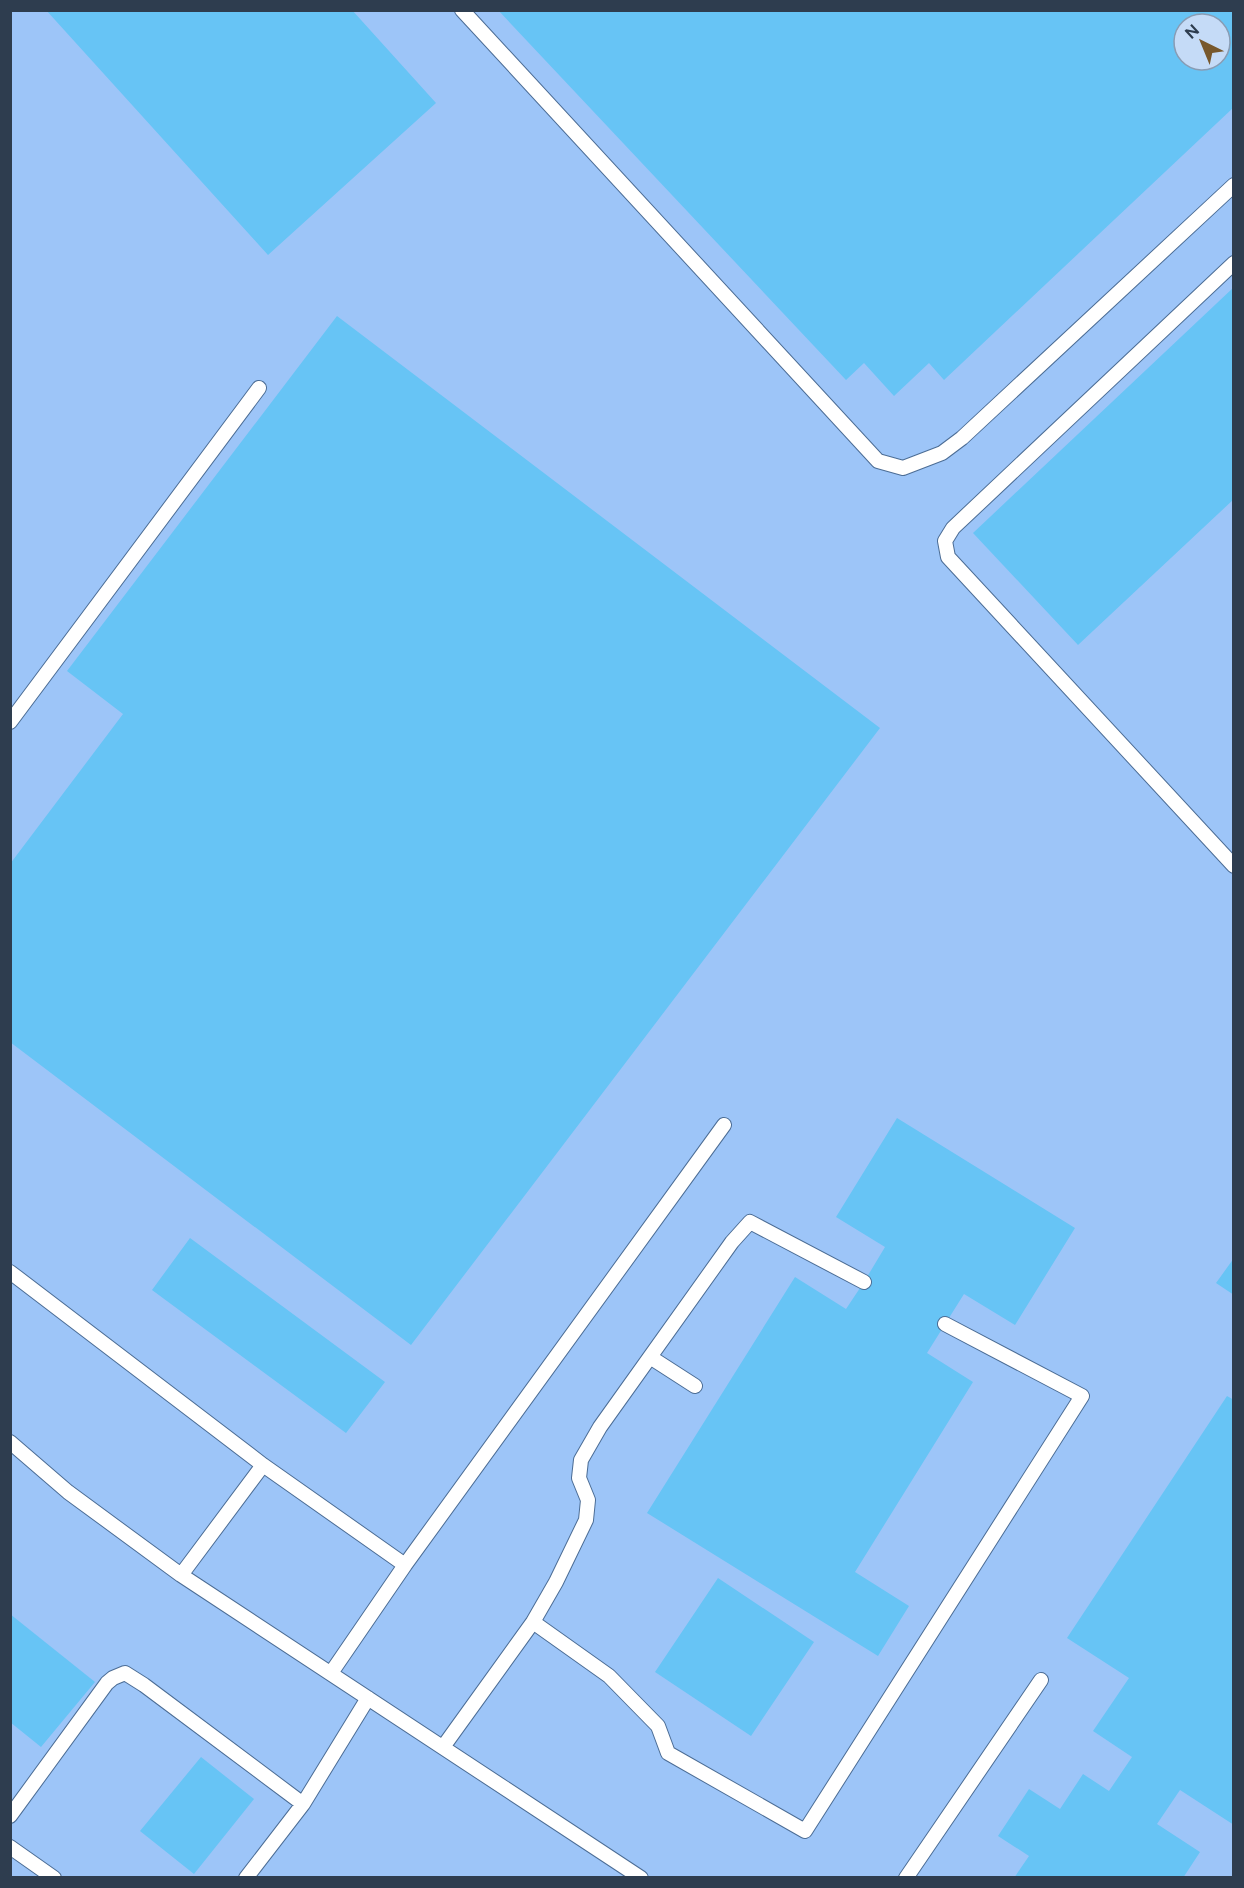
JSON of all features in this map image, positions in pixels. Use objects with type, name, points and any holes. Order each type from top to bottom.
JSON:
[{"type":"lane","points":[[462,10],[878,461],[903,468],[942,453],[962,438],[1233,185]]},
{"type":"lane","points":[[1233,263],[953,528],[945,541],[948,557],[1233,866]]},
{"type":"lane","points":[[10,722],[259,388]]},
{"type":"lane","points":[[331,1673],[405,1565],[724,1125]]},
{"type":"lane","points":[[443,1747],[533,1622],[556,1582],[586,1520],[588,1500],[579,1478],[581,1460],[600,1427],[732,1242],[750,1222],[864,1282]]},
{"type":"lane","points":[[10,1272],[263,1465],[405,1565]]},
{"type":"lane","points":[[533,1622],[617,1684],[658,1726],[668,1753],[805,1831],[1082,1396],[945,1324]]},
{"type":"lane","points":[[650,1357],[695,1386]]},
{"type":"lane","points":[[10,1442],[68,1492],[181,1575],[641,1878]]},
{"type":"lane","points":[[181,1575],[263,1465]]},
{"type":"lane","points":[[10,1816],[107,1683],[125,1673],[144,1684],[303,1804]]},
{"type":"lane","points":[[906,1878],[1041,1680]]},
{"type":"lane","points":[[246,1878],[303,1804],[368,1698]]},
{"type":"lane","points":[[10,1847],[54,1878]]},
{"type":"shaded area","points":[[11,11],[1233,11],[1233,1877],[11,1878]]},
{"type":"building","points":[[46,10],[352,10],[436,103],[268,255]]},
{"type":"building","points":[[498,10],[1234,10],[1234,107],[944,380],[929,363],[894,396],[864,363],[846,380]]},
{"type":"building","points":[[1234,287],[1234,499],[1078,645],[973,533]]},
{"type":"building","points":[[337,316],[880,728],[411,1345],[10,1042],[10,864],[123,714],[67,671]]},
{"type":"building","points":[[897,1118],[1075,1228],[1015,1325],[964,1294],[927,1353],[973,1382],[855,1572],[909,1606],[878,1656],[647,1513],[795,1277],[846,1309],[864,1282],[885,1247],[836,1217]]},
{"type":"building","points":[[190,1238],[385,1382],[346,1433],[152,1290]]},
{"type":"building","points":[[1234,1258],[1234,1295],[1216,1283]]},
{"type":"building","points":[[1227,1396],[1234,1400],[1234,1825],[1180,1790],[1157,1824],[1200,1852],[1183,1878],[1014,1878],[1029,1856],[998,1836],[1029,1789],[1060,1809],[1083,1774],[1109,1791],[1132,1757],[1093,1731],[1129,1678],[1067,1638]]},
{"type":"building","points":[[718,1578],[814,1642],[751,1736],[655,1672]]},
{"type":"building","points":[[10,1614],[95,1682],[41,1747],[10,1722]]},
{"type":"building","points":[[201,1757],[254,1799],[194,1874],[140,1831]]}]
